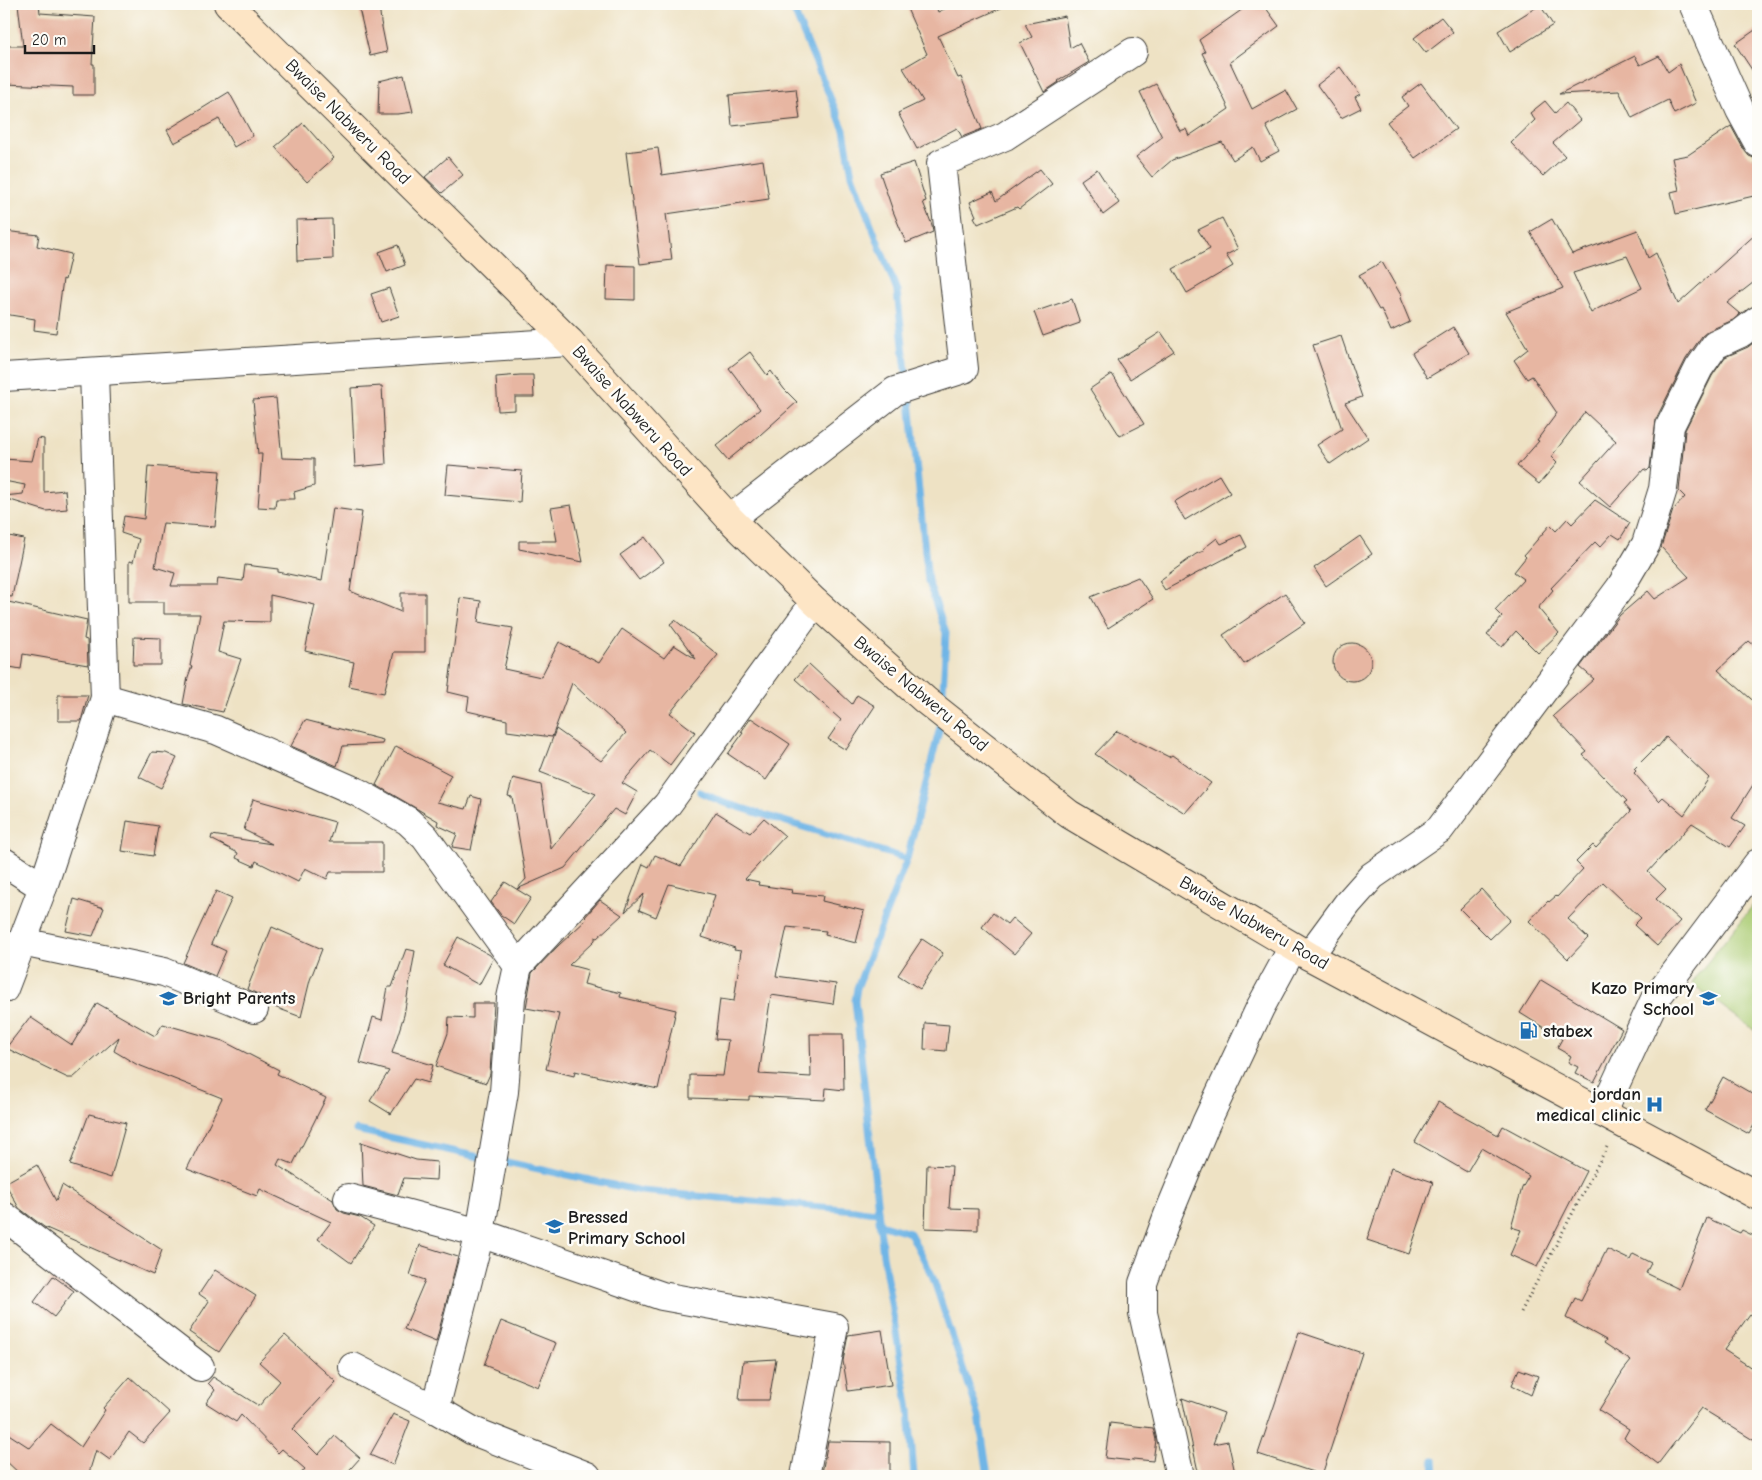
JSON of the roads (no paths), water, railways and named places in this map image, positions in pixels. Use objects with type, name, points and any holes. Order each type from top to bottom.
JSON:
[{"type":"main road","name":"Bwaise Nabweru Road","points":[[228,4],[570,342],[730,519],[815,602],[925,700],[1069,814],[1301,951],[1758,1196]]},
{"type":"street","points":[[1693,4],[1749,104],[1758,143]]},
{"type":"street","points":[[730,519],[895,391],[964,369],[942,164],[1005,136],[1134,52]]},
{"type":"street","points":[[1180,1476],[1143,1313],[1144,1283],[1168,1215],[1206,1123],[1260,1008],[1301,951],[1372,876],[1440,829],[1620,588],[1646,544],[1663,489],[1670,426],[1699,368],[1715,345],[1741,333],[1758,320]]},
{"type":"street","points":[[4,377],[94,373],[570,342]]},
{"type":"street","points":[[4,989],[43,887],[105,698],[94,373]]},
{"type":"street","points":[[434,1409],[480,1233],[504,1092],[511,998],[518,966],[667,805],[815,602]]},
{"type":"street","points":[[105,698],[216,730],[357,792],[408,821],[425,838],[518,966]]},
{"type":"street","points":[[4,862],[43,887]]},
{"type":"street","points":[[1611,1117],[1654,1001],[1758,863]]},
{"type":"street","points":[[22,942],[164,972],[254,1009]]},
{"type":"street","points":[[348,1198],[480,1233],[662,1296],[834,1327],[805,1476]]},
{"type":"street","points":[[4,1216],[200,1367]]},
{"type":"street","points":[[353,1367],[473,1431],[587,1476]]},
{"type":"waterway","points":[[791,4],[844,130],[852,175],[897,291],[907,381]]},
{"type":"waterway","points":[[909,391],[928,581],[946,633],[943,693]]},
{"type":"waterway","points":[[914,1476],[909,1410],[883,1255],[855,1001],[857,988],[907,859],[940,727]]},
{"type":"waterway","points":[[700,792],[722,802],[907,859]]},
{"type":"waterway","points":[[356,1130],[479,1157]]},
{"type":"waterway","points":[[497,1160],[641,1191],[878,1212]]},
{"type":"waterway","points":[[880,1224],[910,1233],[932,1275],[979,1416],[988,1476]]},
{"type":"waterway","points":[[1434,1460],[1435,1476]]},
{"type":"place","name":"Bright Parents","points":[[169,998]]},
{"type":"place","name":"Kazo Primary School","points":[[1708,998]]},
{"type":"place","name":"stabex","points":[[1529,1031]]},
{"type":"place","name":"jordan medical clinic","points":[[1655,1104]]},
{"type":"place","name":"Bressed Primary School","points":[[554,1227]]}]
